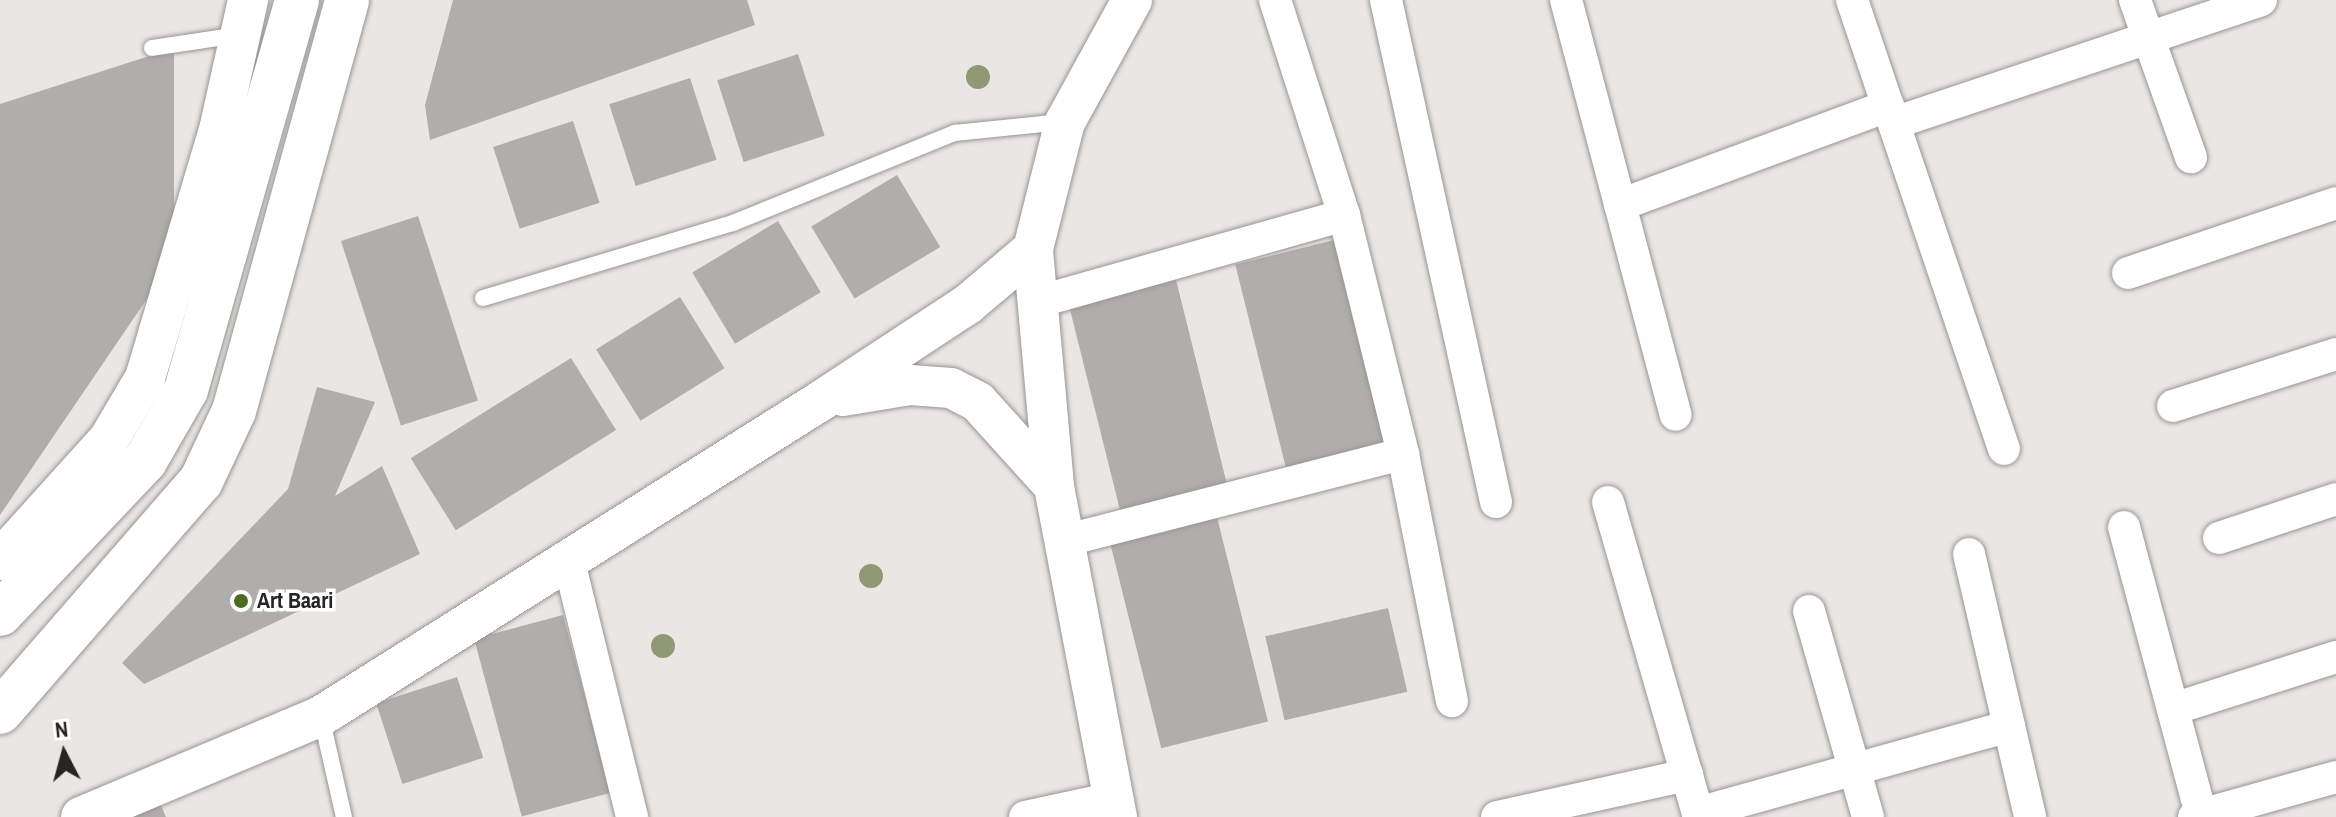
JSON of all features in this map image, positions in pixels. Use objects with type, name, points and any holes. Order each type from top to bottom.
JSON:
[{"type":"main road","points":[[0,614],[145,461],[186,390],[297,0]]},
{"type":"main road","points":[[0,712],[201,481],[234,411],[347,0]]},
{"type":"street","points":[[1025,817],[1115,807],[1067,540],[1054,486],[1033,249],[1065,122],[1132,0]]},
{"type":"street","points":[[1275,0],[1344,215],[1403,454],[1452,701]]},
{"type":"street","points":[[1386,0],[1496,502]]},
{"type":"street","points":[[1566,0],[1676,415]]},
{"type":"street","points":[[1852,0],[2004,449]]},
{"type":"street","points":[[2135,0],[2191,157]]},
{"type":"street","points":[[1620,205],[1891,114],[2149,38],[2261,0]]},
{"type":"street","points":[[0,560],[109,439],[145,378],[219,130],[244,18]]},
{"type":"street","points":[[2128,273],[2336,203]]},
{"type":"street","points":[[1037,302],[1344,215]]},
{"type":"street","points":[[81,817],[321,716],[819,402],[968,304],[1033,249]]},
{"type":"street","points":[[2173,406],[2336,354]]},
{"type":"street","points":[[819,402],[866,389],[951,388],[978,402],[1054,486]]},
{"type":"street","points":[[1067,540],[1403,454]]},
{"type":"street","points":[[2219,538],[2336,499]]},
{"type":"street","points":[[1608,502],[1699,815],[2009,726]]},
{"type":"street","points":[[2124,527],[2198,816],[2274,806],[2336,777]]},
{"type":"street","points":[[1969,554],[2030,817]]},
{"type":"street","points":[[568,558],[632,817]]},
{"type":"street","points":[[1809,611],[1868,817]]},
{"type":"street","points":[[2173,709],[2336,657]]},
{"type":"street","points":[[1497,817],[1687,775]]},
{"type":"lane","points":[[152,48],[244,18]]},
{"type":"lane","points":[[483,298],[733,223],[955,133],[1065,122]]},
{"type":"lane","points":[[321,716],[344,817]]},
{"type":"building","points":[[453,0],[747,0],[755,25],[430,140],[425,105]]},
{"type":"building","points":[[174,48],[174,259],[0,515],[0,104]]},
{"type":"building","points":[[798,54],[825,136],[744,162],[717,80]]},
{"type":"building","points":[[690,78],[717,160],[636,186],[609,104]]},
{"type":"building","points":[[573,121],[600,203],[520,229],[493,147]]},
{"type":"building","points":[[897,175],[940,247],[855,299],[811,227]]},
{"type":"building","points":[[418,216],[478,401],[401,426],[341,241]]},
{"type":"building","points":[[778,221],[821,292],[735,344],[692,273]]},
{"type":"building","points":[[1342,238],[1394,448],[1288,474],[1235,265]]},
{"type":"building","points":[[1176,280],[1228,490],[1122,516],[1069,307]]},
{"type":"building","points":[[680,297],[725,368],[641,421],[596,349]]},
{"type":"building","points":[[571,358],[616,430],[456,530],[411,458]]},
{"type":"building","points":[[317,387],[375,402],[335,496],[382,466],[420,554],[144,684],[122,663],[288,489]]},
{"type":"building","points":[[1216,513],[1268,722],[1161,748],[1109,540]]},
{"type":"building","points":[[1388,608],[1407,692],[1285,720],[1265,636]]},
{"type":"building","points":[[563,615],[611,793],[522,817],[474,639]]},
{"type":"building","points":[[457,677],[483,758],[402,784],[376,703]]},
{"type":"building","points":[[155,792],[166,817],[100,817]]},
{"type":"place","name":"Art Baari","points":[[241,601]]}]
